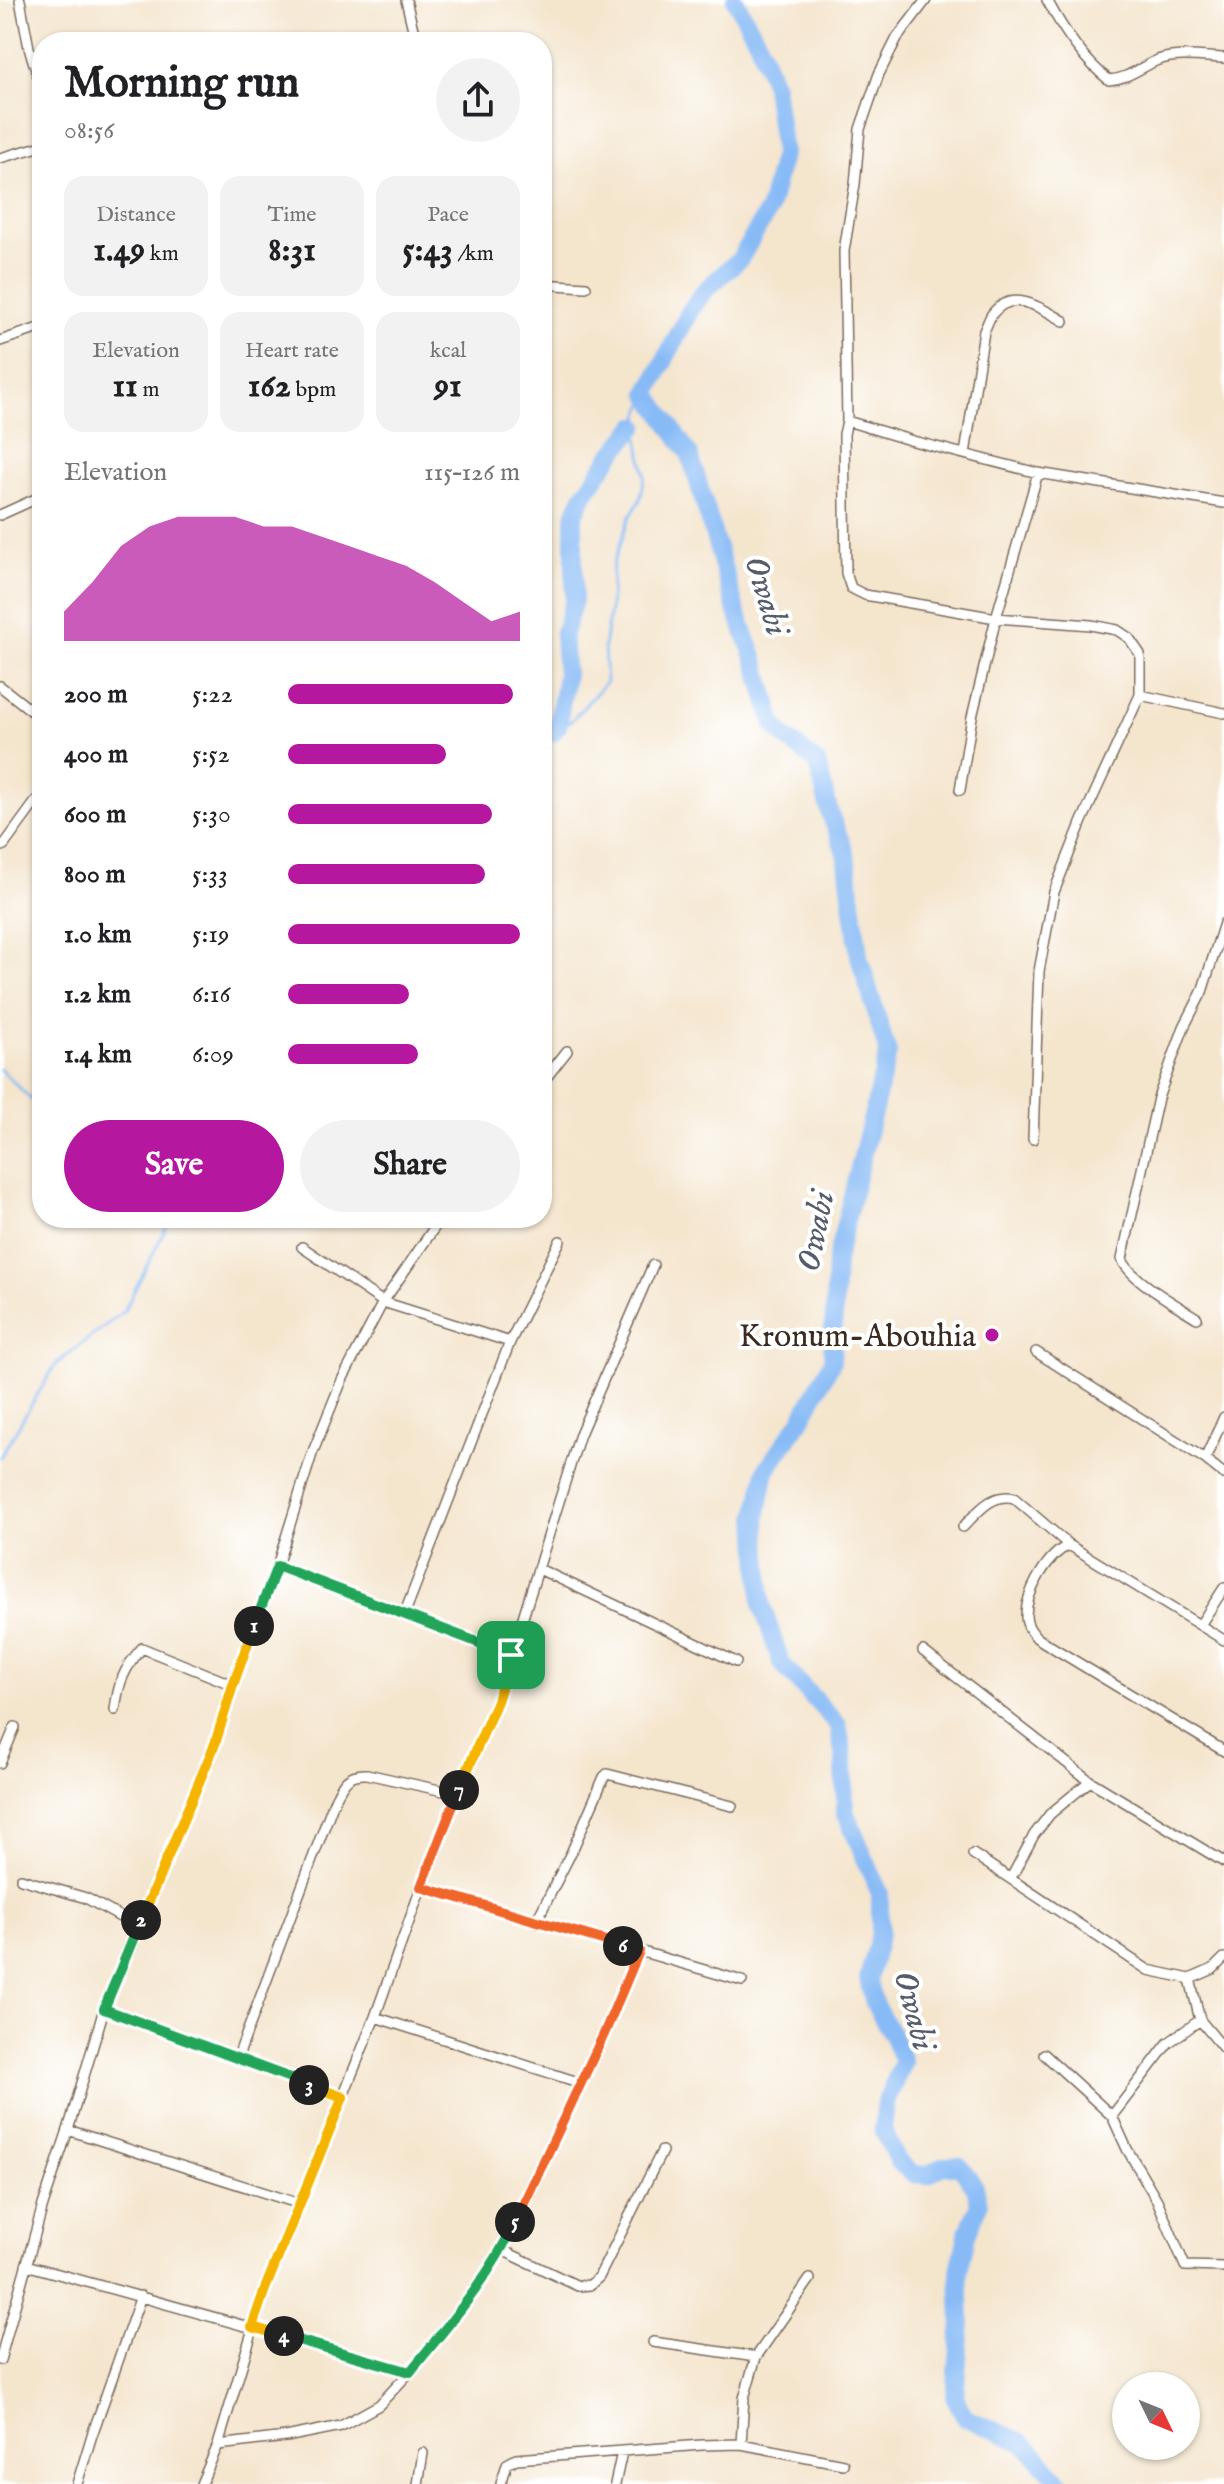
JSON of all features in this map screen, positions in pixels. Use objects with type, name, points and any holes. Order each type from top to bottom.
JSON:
[{"type":"street","points":[[20,0],[32,57]]},
{"type":"street","points":[[406,0],[414,32]]},
{"type":"street","points":[[926,0],[897,38],[879,74],[860,129],[844,251],[846,573],[851,588],[865,595],[996,618],[1091,625],[1117,630],[1129,638],[1140,654],[1140,695],[1082,821],[1054,892],[1039,971],[1033,1139]]},
{"type":"street","points":[[1047,0],[1076,47],[1109,80],[1127,77],[1161,59],[1194,56],[1224,58]]},
{"type":"street","points":[[0,158],[32,149]]},
{"type":"street","points":[[552,285],[586,287]]},
{"type":"street","points":[[965,454],[984,331],[993,313],[1006,304],[1022,300],[1064,321]]},
{"type":"street","points":[[0,341],[32,330]]},
{"type":"street","points":[[847,421],[1038,473],[1224,503]]},
{"type":"street","points":[[960,790],[972,717],[996,618],[1038,473]]},
{"type":"street","points":[[0,515],[32,501]]},
{"type":"street","points":[[0,686],[32,711]]},
{"type":"street","points":[[1140,695],[1224,713]]},
{"type":"street","points":[[0,847],[32,807]]},
{"type":"street","points":[[1197,1318],[1141,1280],[1123,1264],[1122,1259],[1158,1098],[1184,1027],[1202,992],[1224,923]]},
{"type":"street","points":[[552,1070],[567,1051]]},
{"type":"street","points":[[0,2360],[104,2009],[215,1744],[312,1454],[342,1380],[383,1302],[434,1228]]},
{"type":"street","points":[[404,1615],[510,1342],[560,1241]]},
{"type":"street","points":[[302,1247],[383,1302],[510,1342]]},
{"type":"street","points":[[201,2484],[218,2445],[252,2327],[375,2017],[457,1794],[497,1701],[580,1434],[653,1265]]},
{"type":"street","points":[[1036,1352],[1224,1474]]},
{"type":"street","points":[[1205,1459],[1224,1417]]},
{"type":"street","points":[[963,1527],[994,1499],[1010,1497],[1069,1545],[1224,1640]]},
{"type":"street","points":[[1069,1545],[1061,1549],[1048,1564],[1031,1593],[1026,1615],[1028,1627],[1037,1638],[1224,1751]]},
{"type":"street","points":[[277,1566],[511,1655]]},
{"type":"street","points":[[539,1569],[736,1662]]},
{"type":"street","points":[[1200,1625],[1224,1588]]},
{"type":"street","points":[[115,1710],[118,1684],[123,1672],[142,1648],[233,1685]]},
{"type":"street","points":[[923,1651],[1090,1781],[1224,1862]]},
{"type":"street","points":[[0,1763],[15,1727]]},
{"type":"street","points":[[237,2059],[335,1799],[345,1780],[356,1773],[367,1774],[457,1794]]},
{"type":"street","points":[[536,1922],[572,1851],[605,1775],[624,1776],[732,1806]]},
{"type":"street","points":[[1011,1878],[1034,1835],[1050,1814],[1090,1781]]},
{"type":"street","points":[[973,1854],[1148,1970],[1190,1979],[1213,1969],[1224,1958]]},
{"type":"street","points":[[21,1879],[86,1898],[138,1927]]},
{"type":"street","points":[[421,1887],[742,1981]]},
{"type":"street","points":[[218,2445],[286,2437],[341,2426],[379,2405],[410,2372],[502,2250],[639,1951]]},
{"type":"street","points":[[1190,1979],[1200,2020],[1224,2049]]},
{"type":"street","points":[[104,2009],[343,2097]]},
{"type":"street","points":[[375,2017],[581,2083]]},
{"type":"street","points":[[1112,2116],[1168,2043],[1200,2020]]},
{"type":"street","points":[[1044,2054],[1112,2116],[1157,2200],[1183,2264],[1224,2267]]},
{"type":"street","points":[[68,2130],[300,2204]]},
{"type":"street","points":[[502,2250],[578,2286],[590,2285],[599,2277],[662,2151]]},
{"type":"street","points":[[26,2265],[410,2372]]},
{"type":"street","points":[[741,2444],[744,2398],[756,2357],[810,2279]]},
{"type":"street","points":[[77,2484],[141,2296]]},
{"type":"street","points":[[653,2342],[756,2357]]},
{"type":"street","points":[[501,2484],[505,2468],[516,2459],[702,2445],[741,2444],[843,2464]]},
{"type":"street","points":[[615,2484],[622,2452]]},
{"type":"street","points":[[418,2484],[423,2453]]},
{"type":"waterway","name":"Owabi","points":[[735,0],[758,42],[774,85],[783,154],[769,209],[740,259],[704,291],[690,311],[648,393],[690,455],[774,725],[817,763],[830,814],[846,854],[859,956],[888,1053],[836,1260],[832,1362],[801,1420],[766,1470],[757,1518],[762,1605],[781,1663],[838,1725],[844,1758],[845,1811],[880,1894],[880,1934],[868,1979],[874,2003],[903,2062],[886,2102],[883,2130],[898,2162],[914,2174],[928,2175],[943,2166],[960,2166],[975,2187],[979,2204],[967,2235],[959,2271],[961,2321],[955,2399],[966,2418],[1024,2443],[1062,2484]]},
{"type":"waterway","points":[[552,733],[573,719],[606,682],[604,647],[613,564],[630,516],[640,500],[645,476],[636,426],[648,393]]},
{"type":"waterway","points":[[552,733],[558,726],[566,674],[563,636],[574,600],[574,517],[582,498],[636,426]]},
{"type":"waterway","points":[[0,1069],[32,1100]]},
{"type":"waterway","points":[[0,1457],[56,1364],[124,1311],[166,1228]]},
{"type":"place","name":"Kronum-Abouhia","points":[[992,1335]]},
{"type":"route","points":[[277,1566],[511,1655],[497,1701],[421,1887],[639,1951],[604,2034],[502,2250],[410,2372],[252,2327],[343,2097],[104,2009],[215,1744],[233,1685],[277,1566]]}]
